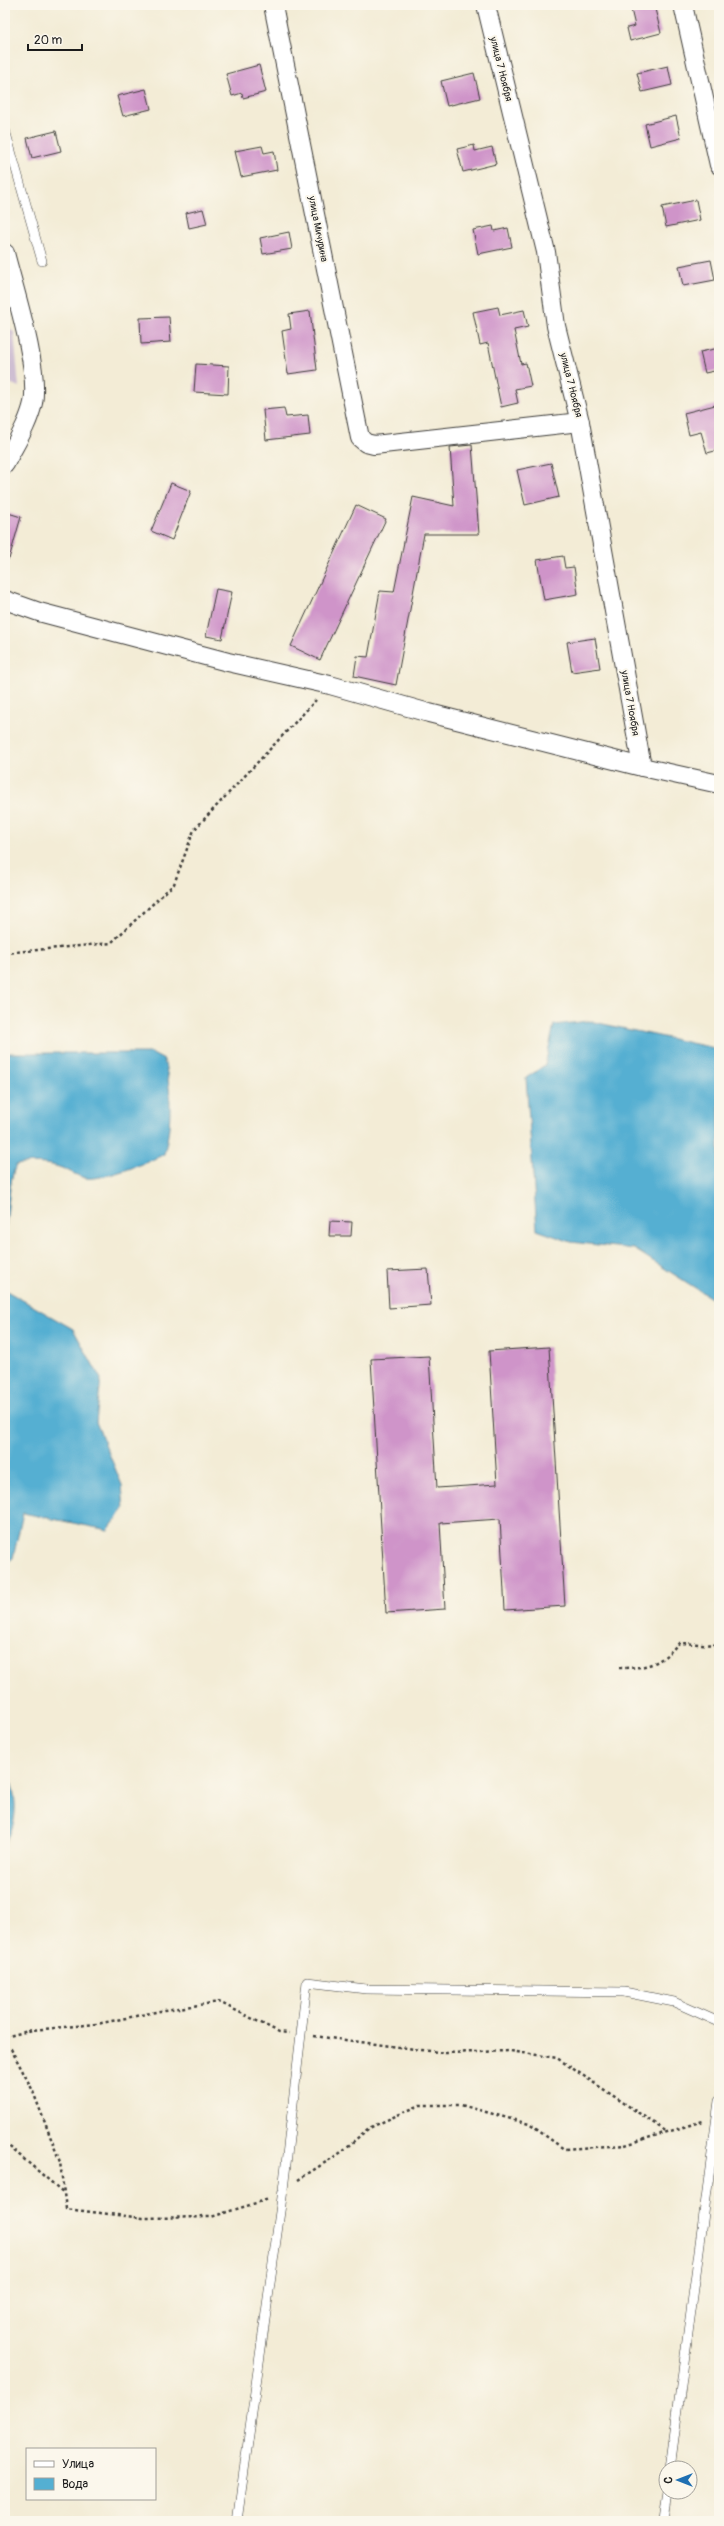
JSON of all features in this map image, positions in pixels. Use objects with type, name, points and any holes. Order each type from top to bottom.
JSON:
[{"type":"street","name":"улица Мичурина","points":[[273,5],[360,438],[366,443],[374,445],[580,422]]},
{"type":"street","name":"улица 7 Ноября","points":[[486,5],[546,252],[556,326],[580,422],[642,767]]},
{"type":"street","points":[[683,5],[719,165]]},
{"type":"street","points":[[5,253],[32,363],[34,384],[29,417],[5,464]]},
{"type":"street","points":[[5,600],[39,612],[228,662],[330,685],[429,713],[642,767],[719,784]]},
{"type":"lane","points":[[5,130],[42,261]]},
{"type":"lane","points":[[237,2521],[283,2190],[307,1982],[366,1989],[624,1992],[674,2002],[719,2022]]},
{"type":"lane","points":[[671,2460],[719,2105]]},
{"type":"lane","points":[[663,2521],[666,2500]]},
{"type":"path","points":[[5,953],[111,943],[174,884],[194,830],[330,685]]},
{"type":"path","points":[[619,1668],[643,1668],[664,1659],[679,1643],[719,1645]]},
{"type":"path","points":[[5,2037],[32,2030],[97,2024],[165,2010],[219,2002],[279,2032],[445,2053],[510,2051],[557,2058],[668,2132]]},
{"type":"path","points":[[5,2048],[11,2049],[32,2089],[60,2162],[66,2209],[142,2218],[211,2217],[268,2199],[340,2153],[369,2128],[420,2105],[461,2105],[529,2124],[564,2149],[625,2145],[705,2120],[719,2105]]},
{"type":"path","points":[[5,2143],[64,2194]]},
{"type":"shaded area","points":[[5,298],[8,327],[14,332],[19,387],[5,381]]},
{"type":"water","points":[[589,1021],[719,1049],[719,1303],[634,1249],[571,1242],[537,1230],[526,1078],[545,1065],[554,1025]]},
{"type":"water","points":[[5,1053],[151,1053],[164,1060],[170,1095],[170,1119],[164,1154],[148,1162],[113,1174],[92,1178],[85,1178],[51,1165],[33,1163],[16,1165],[11,1180],[5,1230]]},
{"type":"water","points":[[5,1290],[73,1329],[101,1379],[96,1422],[122,1485],[124,1509],[108,1530],[23,1513],[13,1558],[5,1564]]},
{"type":"water","points":[[5,1766],[12,1786],[15,1815],[10,1834],[5,1844]]},
{"type":"building","points":[[630,5],[654,5],[661,33],[630,41],[627,28],[635,26]]},
{"type":"building","points":[[259,65],[266,92],[243,98],[242,93],[232,96],[226,74]]},
{"type":"building","points":[[668,66],[672,85],[642,92],[637,73]]},
{"type":"building","points":[[474,73],[480,98],[447,106],[441,81]]},
{"type":"building","points":[[146,89],[151,109],[123,116],[117,96]]},
{"type":"building","points":[[676,116],[681,138],[650,146],[645,124]]},
{"type":"building","points":[[56,131],[61,151],[32,158],[27,138]]},
{"type":"building","points":[[474,145],[475,151],[492,147],[496,164],[463,172],[457,149]]},
{"type":"building","points":[[262,146],[264,153],[274,151],[277,170],[241,177],[235,151]]},
{"type":"building","points":[[696,200],[700,220],[666,227],[662,207]]},
{"type":"building","points":[[203,209],[207,224],[189,228],[186,213]]},
{"type":"building","points":[[493,226],[494,231],[508,228],[512,247],[478,254],[473,230]]},
{"type":"building","points":[[289,232],[292,249],[263,254],[260,238]]},
{"type":"building","points":[[711,260],[715,280],[683,286],[679,266]]},
{"type":"building","points":[[498,307],[500,315],[524,310],[528,327],[514,330],[521,364],[526,363],[531,386],[515,389],[518,403],[501,407],[488,343],[480,345],[473,312]]},
{"type":"building","points":[[310,311],[317,370],[288,374],[282,331],[291,329],[289,314]]},
{"type":"building","points":[[169,317],[171,342],[141,344],[140,318]]},
{"type":"building","points":[[719,348],[719,370],[705,373],[700,352]]},
{"type":"building","points":[[196,364],[229,366],[228,394],[194,392]]},
{"type":"building","points":[[719,404],[719,450],[707,453],[701,432],[689,435],[684,413]]},
{"type":"building","points":[[284,408],[286,417],[308,415],[310,435],[266,440],[263,410]]},
{"type":"building","points":[[472,445],[479,534],[424,534],[396,685],[354,676],[357,656],[368,657],[380,591],[394,592],[413,497],[454,506],[450,447]]},
{"type":"building","points":[[551,463],[559,497],[525,505],[517,470]]},
{"type":"building","points":[[171,483],[191,491],[172,540],[151,531]]},
{"type":"building","points":[[356,505],[386,519],[320,660],[291,646]]},
{"type":"building","points":[[5,512],[21,517],[9,559],[5,558]]},
{"type":"building","points":[[563,556],[565,568],[574,567],[578,594],[544,600],[537,560]]},
{"type":"building","points":[[216,589],[232,592],[222,639],[206,636]]},
{"type":"building","points":[[595,638],[600,668],[572,672],[567,642]]},
{"type":"building","points":[[330,1221],[352,1222],[351,1236],[329,1236]]},
{"type":"building","points":[[428,1269],[431,1305],[389,1308],[387,1271]]},
{"type":"building","points":[[549,1347],[565,1606],[505,1610],[500,1519],[440,1523],[445,1609],[386,1613],[371,1359],[429,1356],[437,1488],[497,1484],[489,1351]]}]
